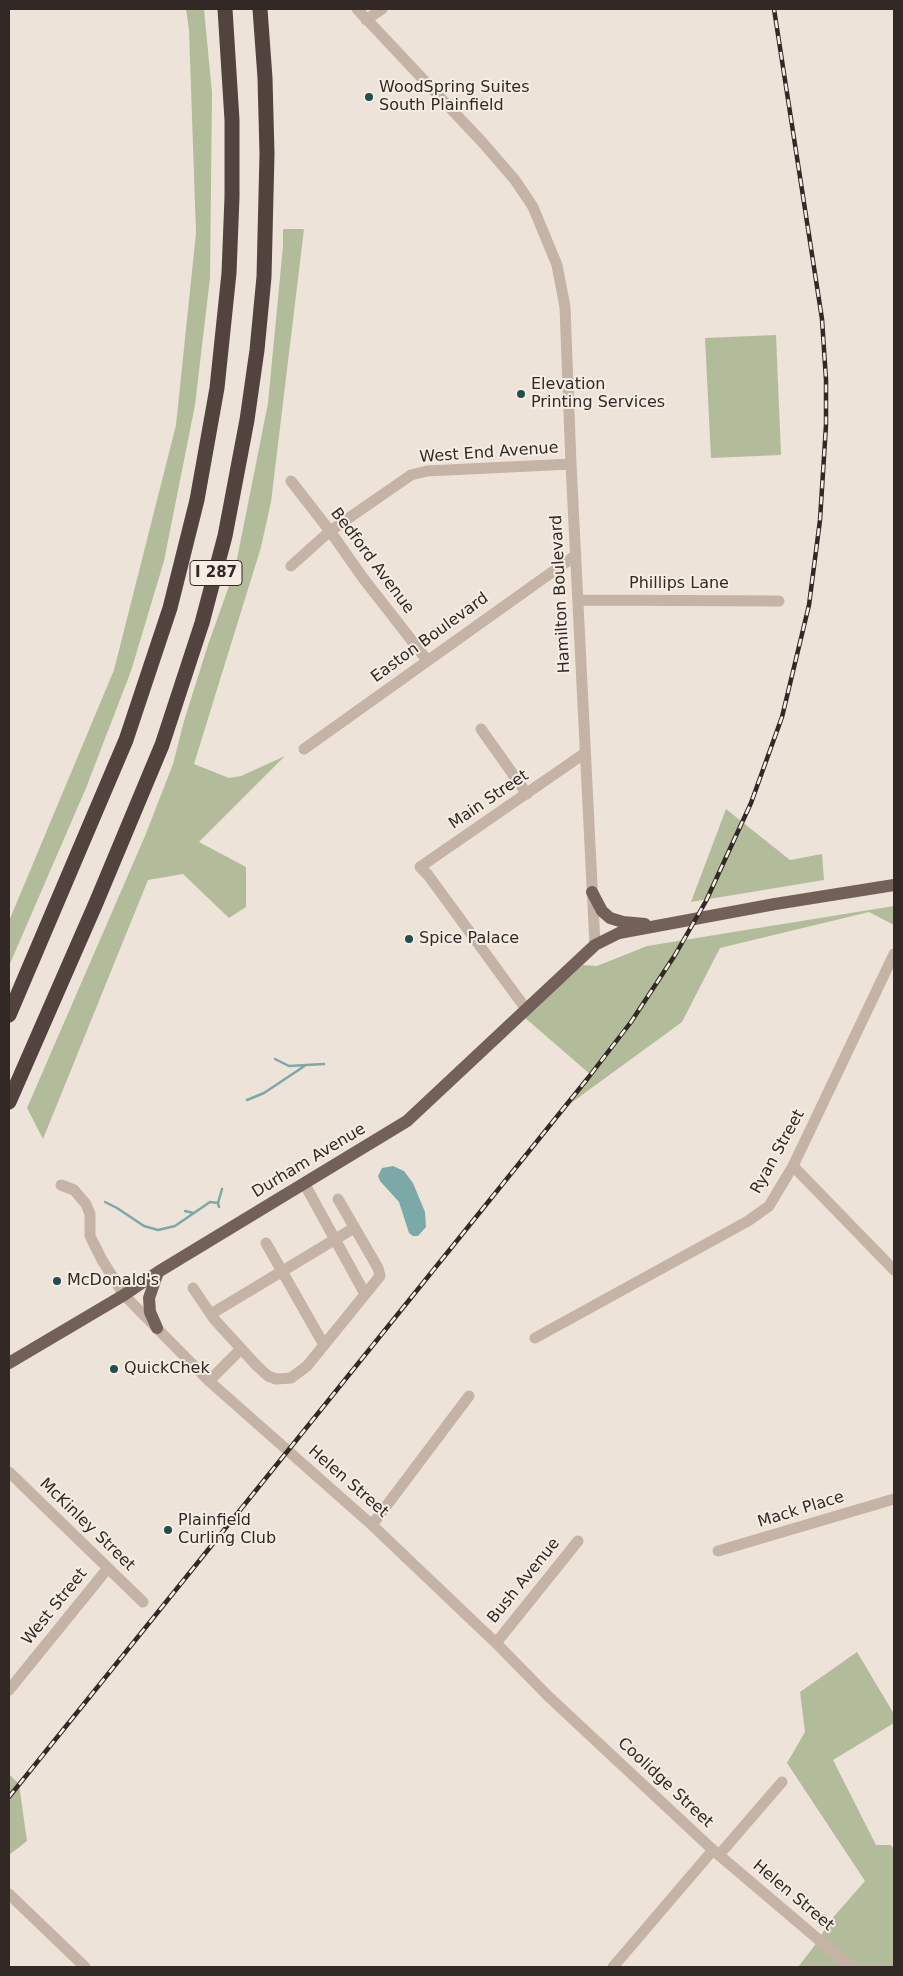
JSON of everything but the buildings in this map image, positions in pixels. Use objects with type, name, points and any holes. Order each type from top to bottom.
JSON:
[{"type":"highway","name":"I 287","points":[[9,1015],[126,740],[170,608],[197,500],[217,388],[229,273],[232,197],[232,120],[225,9]]},
{"type":"highway","name":"I 287","points":[[9,1102],[96,903],[162,745],[202,623],[225,536],[247,420],[257,350],[264,277],[267,154],[265,78],[260,9]]},
{"type":"main road","points":[[595,945],[619,933],[855,890],[894,885]]},
{"type":"main road","points":[[592,892],[602,911],[610,918],[623,922],[662,925]]},
{"type":"main road","name":"Durham Avenue","points":[[9,1363],[124,1295],[158,1272],[407,1121],[595,945]]},
{"type":"main road","points":[[157,1328],[150,1312],[148,1298],[158,1272]]},
{"type":"street","name":"Hamilton Boulevard","points":[[357,9],[483,143],[515,180],[534,210],[556,265],[565,307],[595,945]]},
{"type":"street","points":[[366,20],[382,9]]},
{"type":"street","name":"West End Avenue","points":[[291,566],[330,531],[411,475],[427,471],[571,464]]},
{"type":"street","name":"Bedford Avenue","points":[[291,481],[427,660]]},
{"type":"street","name":"Easton Boulevard","points":[[304,749],[576,555]]},
{"type":"street","name":"Phillips Lane","points":[[578,600],[779,601]]},
{"type":"street","points":[[481,729],[527,794]]},
{"type":"street","name":"Main Street","points":[[526,1010],[428,875],[420,867],[586,753]]},
{"type":"street","name":"Ryan Street","points":[[535,1338],[748,1221],[769,1206],[793,1166],[894,954]]},
{"type":"street","points":[[793,1166],[894,1270]]},
{"type":"street","points":[[304,1183],[365,1294]]},
{"type":"street","name":"Helen Street","points":[[61,1185],[74,1190],[86,1204],[90,1214],[90,1236],[95,1248],[124,1295],[209,1381],[372,1525],[496,1643],[548,1696]]},
{"type":"street","points":[[193,1288],[211,1314],[241,1349],[268,1376],[276,1379],[291,1378],[307,1366],[380,1276],[378,1268],[338,1199]]},
{"type":"street","points":[[211,1314],[354,1228]]},
{"type":"street","points":[[266,1243],[324,1344]]},
{"type":"street","points":[[209,1381],[241,1349]]},
{"type":"street","points":[[372,1525],[469,1396]]},
{"type":"street","name":"McKinley Street","points":[[9,1472],[143,1602]]},
{"type":"street","name":"Mack Place","points":[[718,1552],[894,1499]]},
{"type":"street","name":"Bush Avenue","points":[[496,1643],[578,1541]]},
{"type":"street","name":"West Street","points":[[9,1690],[108,1568]]},
{"type":"street","name":"Coolidge Street","points":[[548,1696],[716,1852],[613,1967]]},
{"type":"street","points":[[716,1852],[782,1782]]},
{"type":"street","name":"Helen Street","points":[[716,1852],[851,1967]]},
{"type":"street","points":[[9,1894],[85,1967]]},
{"type":"green space","points":[[186,9],[204,9],[212,93],[210,278],[195,405],[164,561],[131,671],[86,788],[9,966],[9,921],[114,670],[176,425],[196,233],[189,30]]},
{"type":"green space","points":[[283,229],[304,229],[271,502],[261,547],[194,764],[229,778],[241,776],[285,756],[199,842],[246,867],[246,907],[229,918],[183,874],[148,880],[43,1139],[27,1108],[145,836],[173,764],[184,721],[208,645],[235,569],[268,403]]},
{"type":"green space","points":[[776,335],[781,455],[711,458],[705,338]]},
{"type":"green space","points":[[726,809],[790,860],[822,854],[824,880],[691,902]]},
{"type":"green space","points":[[894,906],[894,925],[869,912],[720,948],[682,1022],[571,1103],[591,1075],[524,1017],[583,965],[597,966],[647,946]]},
{"type":"green space","points":[[857,1652],[894,1714],[894,1723],[833,1760],[876,1845],[891,1845],[894,1850],[894,1967],[798,1967],[830,1921],[865,1881],[787,1763],[805,1732],[800,1692]]},
{"type":"green space","points":[[9,1774],[19,1784],[27,1841],[9,1855]]},
{"type":"water","points":[[393,1166],[404,1171],[413,1183],[425,1212],[426,1227],[418,1236],[413,1236],[409,1233],[399,1202],[380,1181],[378,1176],[382,1168]]},
{"type":"waterway","points":[[275,1059],[289,1066],[324,1064]]},
{"type":"waterway","points":[[247,1100],[264,1093],[306,1065]]},
{"type":"waterway","points":[[219,1207],[218,1203],[222,1189]]},
{"type":"waterway","points":[[105,1202],[144,1226],[158,1230],[175,1226],[210,1202],[218,1203]]},
{"type":"waterway","points":[[185,1211],[193,1213]]},
{"type":"railway","points":[[9,1797],[588,1078],[631,1022],[675,955],[706,901],[751,803],[782,717],[809,605],[820,520],[826,425],[826,380],[822,319],[774,9]]},
{"type":"place","name":"WoodSpring Suites South Plainfield","points":[[369,97]]},
{"type":"place","name":"Elevation Printing Services","points":[[521,394]]},
{"type":"place","name":"Spice Palace","points":[[409,939]]},
{"type":"place","name":"McDonald's","points":[[57,1281]]},
{"type":"place","name":"QuickChek","points":[[114,1369]]},
{"type":"place","name":"Plainfield Curling Club","points":[[168,1530]]}]
